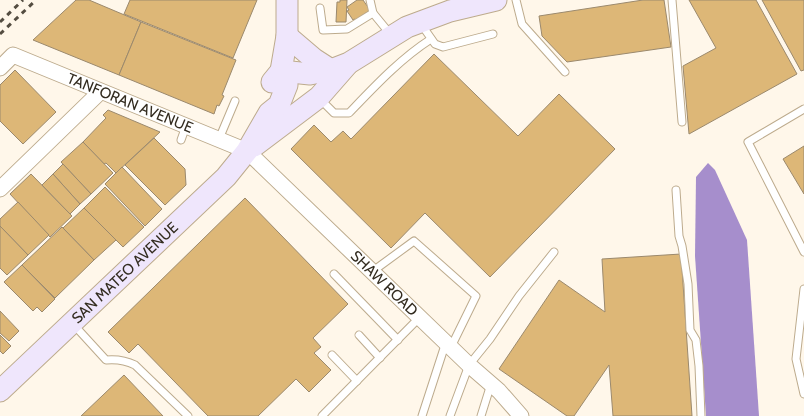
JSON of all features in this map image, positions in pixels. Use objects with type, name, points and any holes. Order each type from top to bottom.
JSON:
[{"type":"main road","points":[[281,71],[287,36],[287,0]]},
{"type":"main road","name":"SAN MATEO AVENUE","points":[[0,391],[226,177],[247,151],[269,113],[267,98],[273,81],[281,71],[310,74],[340,67],[407,27],[426,31],[450,11],[496,0]]},
{"type":"main road","points":[[287,36],[314,59],[340,67]]},
{"type":"main road","name":"SAN MATEO AVENUE","points":[[247,151],[319,97],[340,67]]},
{"type":"street","name":"TANFORAN AVENUE","points":[[0,68],[13,55],[100,92],[184,133],[219,139],[247,151]]},
{"type":"street","points":[[0,189],[100,92]]},
{"type":"street","name":"SHAW ROAD","points":[[247,151],[469,365],[499,391],[521,416]]},
{"type":"lane","points":[[370,0],[374,13],[392,37]]},
{"type":"lane","points":[[516,0],[522,24],[565,72]]},
{"type":"lane","points":[[672,0],[682,122]]},
{"type":"lane","points":[[320,8],[323,30],[347,29],[374,13]]},
{"type":"lane","points":[[319,97],[334,113],[349,113],[383,78],[410,54],[426,31],[435,44],[444,47],[493,34]]},
{"type":"lane","points":[[219,139],[234,100]]},
{"type":"lane","points":[[804,109],[748,142],[804,252]]},
{"type":"lane","points":[[676,190],[679,236],[688,284],[690,330],[696,340],[698,353],[701,416]]},
{"type":"lane","points":[[373,271],[414,241],[476,296],[448,344],[422,416]]},
{"type":"lane","points":[[450,416],[469,365],[490,339],[519,296],[554,252]]},
{"type":"lane","points":[[334,274],[398,340]]},
{"type":"lane","points":[[804,289],[796,359],[804,394]]},
{"type":"lane","points":[[322,416],[420,317]]},
{"type":"lane","points":[[72,323],[106,360],[116,359],[127,361],[135,365],[188,416]]},
{"type":"lane","points":[[359,335],[380,358]]},
{"type":"lane","points":[[332,355],[357,381]]},
{"type":"lane","points":[[481,416],[491,384]]},
{"type":"shaded area","points":[[708,163],[715,170],[747,240],[759,416],[706,416],[695,256],[696,177]]},
{"type":"building","points":[[76,0],[89,0],[141,22],[119,75],[33,40]]},
{"type":"building","points":[[130,0],[257,0],[233,58],[124,14]]},
{"type":"building","points":[[340,0],[347,0],[346,22],[336,22],[337,2],[340,2]]},
{"type":"building","points":[[357,0],[363,0],[370,10],[356,20],[353,20],[347,11],[349,10],[347,7]]},
{"type":"building","points":[[643,0],[664,0],[671,47],[567,62],[542,36],[539,16]]},
{"type":"building","points":[[689,0],[756,0],[797,74],[689,134],[683,66],[716,48]]},
{"type":"building","points":[[762,0],[804,0],[804,70],[801,71]]},
{"type":"building","points":[[141,22],[236,60],[222,95],[224,96],[219,106],[217,105],[214,114],[119,75]]},
{"type":"building","points":[[434,54],[518,136],[559,94],[615,149],[490,277],[425,213],[391,248],[291,149],[314,125],[331,142],[343,131],[351,139]]},
{"type":"building","points":[[15,70],[56,112],[23,144],[0,121],[0,85]]},
{"type":"building","points":[[108,110],[160,132],[116,173],[106,163],[104,164],[83,142],[106,118],[103,115]]},
{"type":"building","points":[[154,138],[185,169],[186,185],[165,205],[125,165]]},
{"type":"building","points":[[83,142],[113,173],[91,194],[61,162]]},
{"type":"building","points":[[804,146],[804,194],[783,159]]},
{"type":"building","points":[[63,164],[91,194],[80,204],[53,174]]},
{"type":"building","points":[[122,167],[162,209],[145,226],[105,184]]},
{"type":"building","points":[[31,174],[72,216],[50,237],[10,194]]},
{"type":"building","points":[[53,174],[80,204],[70,214],[42,185]]},
{"type":"building","points":[[105,187],[144,227],[123,247],[84,208]]},
{"type":"building","points":[[245,198],[348,304],[313,338],[321,347],[314,353],[331,370],[309,392],[296,379],[258,416],[208,416],[138,344],[129,353],[108,332]]},
{"type":"building","points":[[18,202],[49,235],[28,255],[0,226],[0,219]]},
{"type":"building","points":[[84,208],[116,240],[94,260],[63,228]]},
{"type":"building","points":[[0,226],[28,255],[7,275],[0,268]]},
{"type":"building","points":[[62,227],[94,260],[55,298],[22,265]]},
{"type":"building","points":[[681,254],[692,416],[613,416],[609,365],[574,416],[567,416],[499,369],[559,280],[605,312],[602,259]]},
{"type":"building","points":[[22,265],[55,299],[42,312],[37,307],[33,311],[4,282]]},
{"type":"building","points":[[0,311],[19,331],[9,341],[0,333]]},
{"type":"building","points":[[0,335],[11,346],[3,354],[0,351]]},
{"type":"building","points":[[124,375],[163,416],[81,416]]},
{"type":"railway","points":[[0,22],[23,0]]},
{"type":"railway","points":[[0,34],[36,0]]}]
